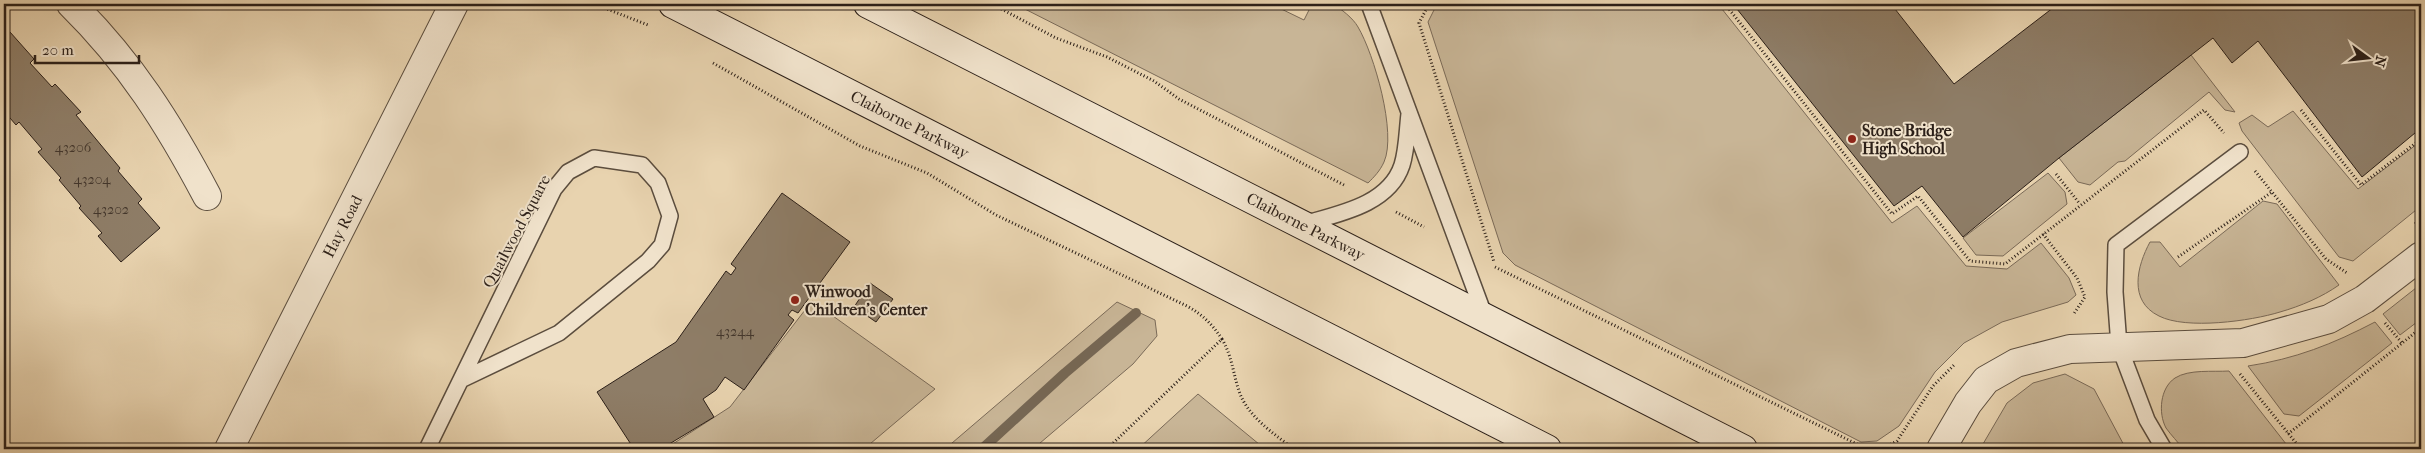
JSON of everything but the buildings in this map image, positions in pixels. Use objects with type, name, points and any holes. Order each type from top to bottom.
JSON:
[{"type":"main road","points":[[71,4],[91,23],[136,76],[174,134],[207,196]]},
{"type":"main road","name":"Hay Road","points":[[229,449],[454,4]]},
{"type":"main road","name":"Claiborne Parkway","points":[[673,4],[1547,449]]},
{"type":"main road","name":"Claiborne Parkway","points":[[868,4],[1743,449]]},
{"type":"main road","points":[[1941,449],[1968,404],[1986,380],[2016,363],[2070,349],[2243,343],[2330,319],[2365,299],[2421,256]]},
{"type":"lane","points":[[1369,4],[1485,318]]},
{"type":"lane","points":[[1302,225],[1358,208],[1388,189],[1402,165],[1409,113]]},
{"type":"lane","points":[[2164,449],[2147,420],[2119,346],[2115,292],[2116,245],[2240,152]]},
{"type":"lane","name":"Quailwood Square","points":[[427,449],[463,379],[497,304],[554,189],[568,172],[594,158],[642,165],[658,183],[670,216],[662,245],[648,261],[559,333],[463,379]]},
{"type":"path","points":[[580,4],[607,8],[652,27]]},
{"type":"path","points":[[1429,4],[1419,23],[1496,268]]},
{"type":"path","points":[[1725,4],[1892,214],[1918,196],[1970,261],[2005,264],[2080,204],[2204,110],[2326,259],[2351,275]]},
{"type":"path","points":[[710,61],[860,146],[927,173],[996,215],[1187,306],[1202,315],[1213,325],[1229,350],[1239,392],[1248,408],[1272,434],[1294,449]]},
{"type":"path","points":[[2301,110],[2361,185],[2421,139]]},
{"type":"path","points":[[2056,174],[2080,204]]},
{"type":"path","points":[[2178,257],[2272,192]]},
{"type":"path","points":[[2414,225],[2421,219]]},
{"type":"path","points":[[2288,434],[2421,328]]},
{"type":"path","points":[[1107,449],[1222,339]]},
{"type":"path","points":[[2216,343],[2301,449]]},
{"type":"shaded area","points":[[1015,4],[1271,4],[1304,20],[1312,4],[1333,4],[1356,24],[1371,55],[1386,114],[1388,132],[1384,162],[1368,183]]},
{"type":"shaded area","points":[[1437,4],[1718,4],[1892,223],[1917,206],[1966,266],[2007,269],[2041,243],[2069,278],[2076,295],[2068,302],[2002,322],[1964,343],[1935,372],[1899,426],[1877,441],[1861,442],[1515,265],[1503,253],[1428,22]]},
{"type":"shaded area","points":[[2191,55],[2235,112],[2225,110],[2209,92],[2125,161],[2118,162],[2090,185],[2078,182],[2059,158]]},
{"type":"shaded area","points":[[2293,111],[2358,189],[2421,141],[2421,206],[2353,261],[2339,257],[2242,131],[2239,123],[2252,115],[2268,127]]},
{"type":"shaded area","points":[[2048,173],[2065,192],[2067,204],[2003,256],[1976,255],[1963,238]]},
{"type":"shaded area","points":[[2263,201],[2277,204],[2339,285],[2296,307],[2236,321],[2185,323],[2159,316],[2149,309],[2139,292],[2138,282],[2145,251],[2150,242],[2160,242],[2180,267]]},
{"type":"shaded area","points":[[2421,284],[2421,319],[2400,335],[2383,314]]},
{"type":"shaded area","points":[[812,301],[935,389],[864,449],[665,449],[730,407]]},
{"type":"shaded area","points":[[1117,302],[1155,320],[1157,336],[1133,364],[1033,449],[945,449]]},
{"type":"shaded area","points":[[2375,322],[2392,343],[2299,416],[2284,414],[2248,366],[2313,350]]},
{"type":"shaded area","points":[[2229,371],[2290,449],[2183,449],[2168,431],[2163,422],[2161,408],[2163,394],[2170,382],[2187,373]]},
{"type":"shaded area","points":[[2065,374],[2094,389],[2126,449],[1983,449],[1983,444],[2007,403],[2033,383]]},
{"type":"shaded area","points":[[1198,394],[1265,449],[1138,449]]},
{"type":"waterway","points":[[982,449],[1065,373],[1136,313]]},
{"type":"place","name":"Stone Bridge High School","points":[[1852,139]]},
{"type":"place","name":"Winwood Children’s Center","points":[[795,300]]}]
